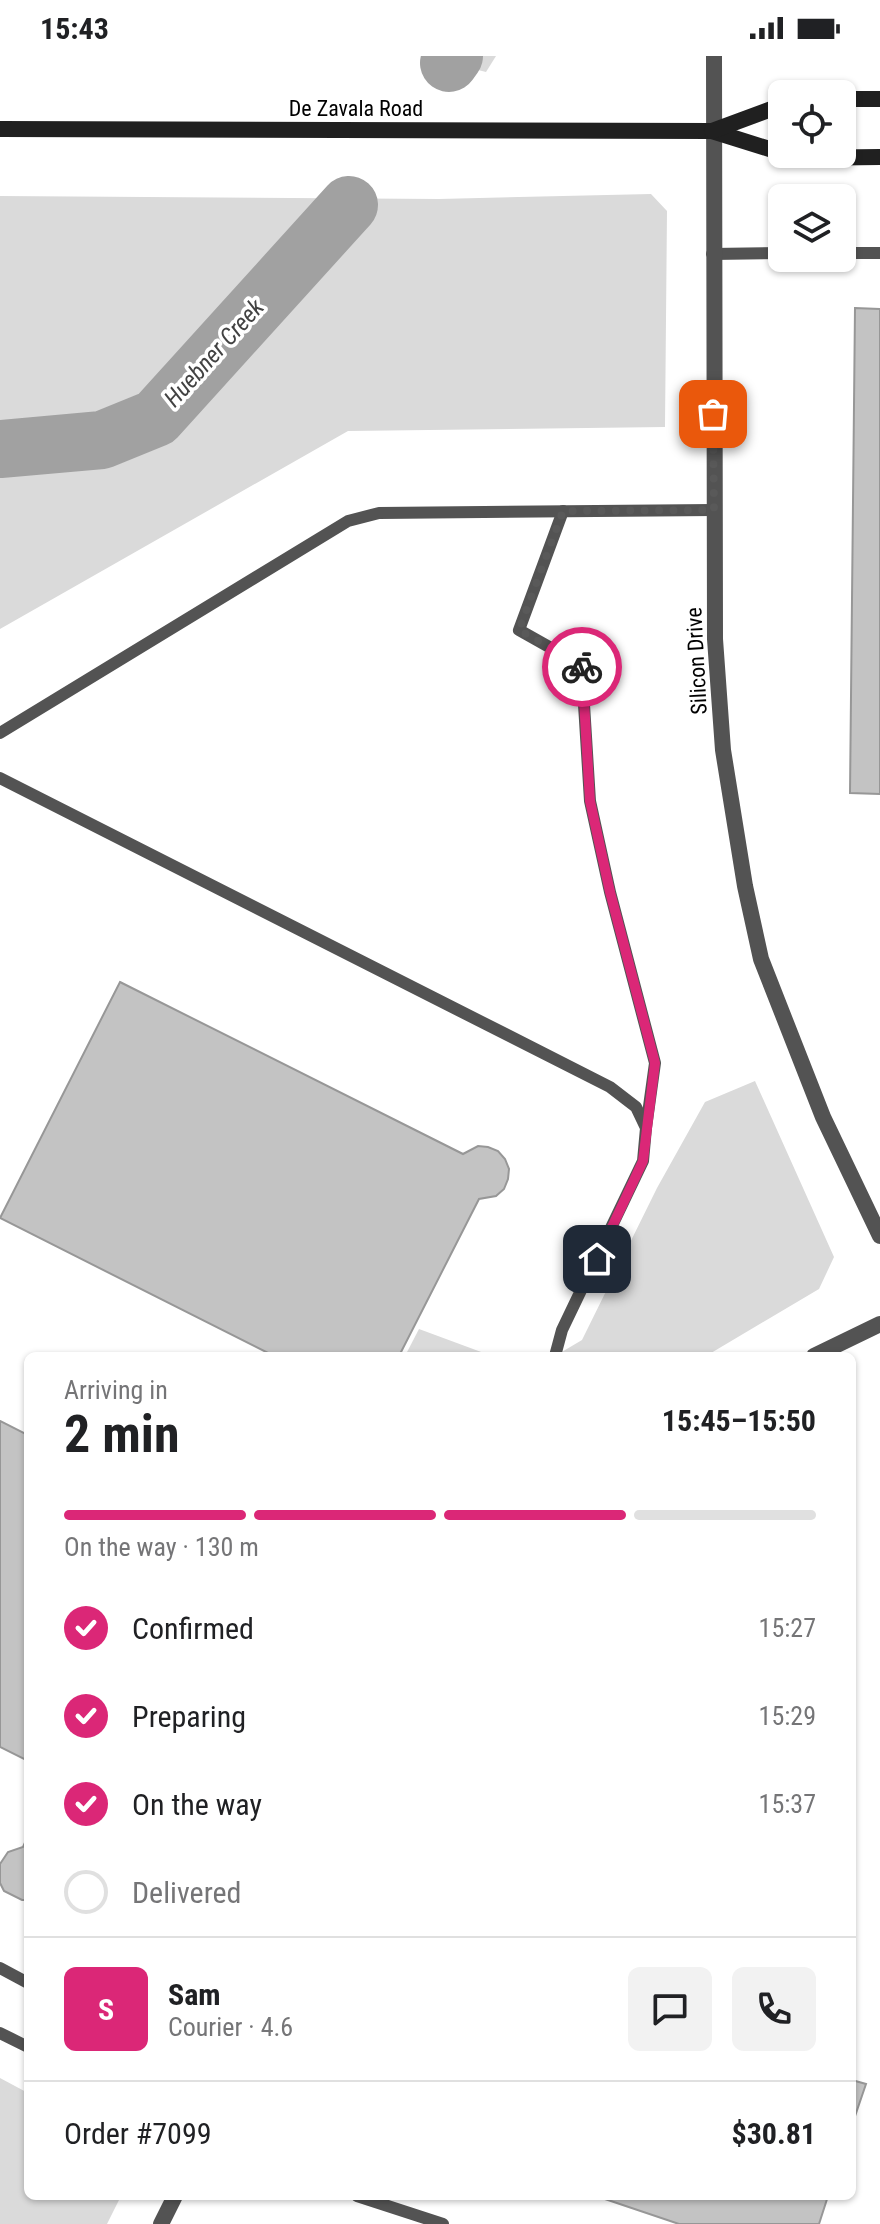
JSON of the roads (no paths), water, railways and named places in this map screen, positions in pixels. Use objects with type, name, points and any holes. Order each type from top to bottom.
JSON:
[{"type":"main road","points":[[856,99],[880,99]]},
{"type":"main road","name":"De Zavala Road","points":[[712,131],[768,110]]},
{"type":"main road","name":"De Zavala Road","points":[[0,129],[712,131],[768,149]]},
{"type":"main road","name":"De Zavala Road","points":[[856,157],[880,157]]},
{"type":"street","name":"Silicon Drive","points":[[714,56],[715,639],[723,750],[745,886],[761,959],[823,1117],[880,1236]]},
{"type":"street","points":[[822,1352],[880,1324]]},
{"type":"street","points":[[161,2224],[173,2200]]},
{"type":"lane","points":[[712,254],[768,253]]},
{"type":"lane","points":[[856,253],[880,253]]},
{"type":"lane","points":[[0,733],[348,521],[379,513],[714,510]]},
{"type":"lane","points":[[556,1352],[562,1330],[643,1161],[655,1063],[610,892],[590,801],[580,640],[551,648],[519,630],[563,511]]},
{"type":"lane","points":[[0,778],[610,1087],[636,1107],[646,1128]]},
{"type":"lane","points":[[0,1968],[24,1981]]},
{"type":"lane","points":[[0,2033],[24,2045]]},
{"type":"lane","points":[[369,2200],[443,2224]]},
{"type":"waterway","name":"Huebner Creek","points":[[449,63],[454,56]]},
{"type":"waterway","name":"Huebner Creek","points":[[0,449],[102,440],[156,418],[349,205]]}]
